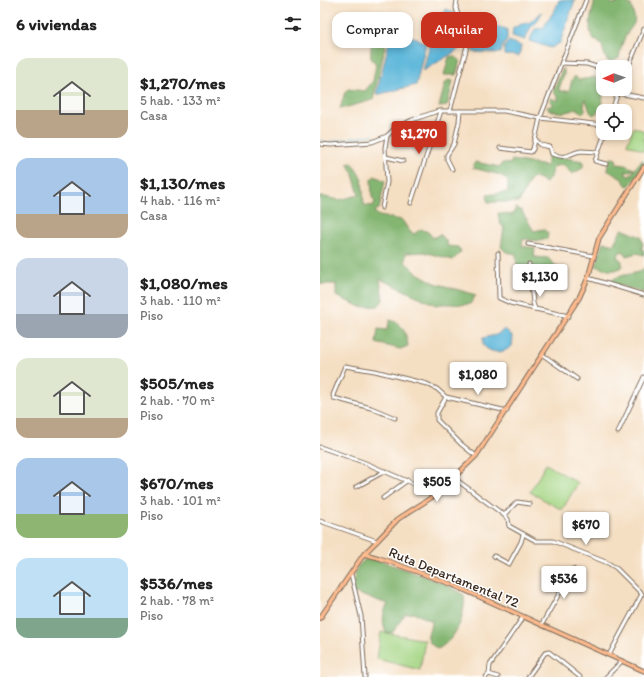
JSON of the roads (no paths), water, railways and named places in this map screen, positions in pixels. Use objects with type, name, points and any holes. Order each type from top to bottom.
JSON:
[{"type":"main road","points":[[320,618],[364,554],[377,540],[398,519],[437,494],[476,456],[569,316],[588,278],[599,238],[644,167]]},
{"type":"main road","name":"Ruta Departamental 72","points":[[364,554],[438,579],[542,624],[643,671]]},
{"type":"street","points":[[450,111],[467,46],[456,8],[457,0]]},
{"type":"street","points":[[500,148],[531,152],[540,118],[586,0]]},
{"type":"street","points":[[631,60],[644,28]]},
{"type":"street","points":[[562,63],[587,64],[596,67]]},
{"type":"street","points":[[632,95],[644,98]]},
{"type":"street","points":[[411,203],[441,111]]},
{"type":"street","points":[[320,144],[331,145],[372,142],[387,136],[393,130],[412,120],[426,114],[441,111],[504,111],[540,118],[596,124]]},
{"type":"street","points":[[452,169],[446,155],[454,144],[460,111]]},
{"type":"street","points":[[382,208],[387,182],[387,136]]},
{"type":"street","points":[[534,139],[541,145],[550,147],[552,154],[554,155],[567,157],[582,151],[598,152]]},
{"type":"street","points":[[602,140],[595,161],[606,164]]},
{"type":"street","points":[[386,158],[403,161]]},
{"type":"street","points":[[528,244],[594,256]]},
{"type":"street","points":[[498,253],[499,298],[515,305],[569,316]]},
{"type":"street","points":[[530,264],[533,303],[536,309]]},
{"type":"street","points":[[588,278],[644,295]]},
{"type":"street","points":[[543,355],[577,380]]},
{"type":"street","points":[[395,418],[375,409],[334,398],[333,395],[345,366],[375,371],[427,384],[437,389],[446,397],[507,411]]},
{"type":"street","points":[[618,432],[643,383],[644,377]]},
{"type":"street","points":[[446,397],[437,413],[437,420],[461,444],[476,456]]},
{"type":"street","points":[[320,447],[408,480],[437,494]]},
{"type":"street","points":[[356,487],[385,471]]},
{"type":"street","points":[[454,478],[504,515],[508,519],[509,526],[523,535],[536,541],[553,541],[608,562],[643,594],[609,655]]},
{"type":"street","points":[[383,498],[408,480]]},
{"type":"street","points":[[504,515],[517,502],[530,504]]},
{"type":"street","points":[[320,521],[377,540]]},
{"type":"street","points":[[494,556],[509,564],[522,542],[523,535]]},
{"type":"street","points":[[542,624],[573,569]]},
{"type":"street","points":[[351,574],[361,616],[365,677]]},
{"type":"street","points":[[498,677],[488,675],[490,665],[523,617]]},
{"type":"street","points":[[528,677],[545,653],[549,652],[580,677]]},
{"type":"street","points":[[606,677],[622,661]]},
{"type":"street","points":[[643,671],[644,666]]},
{"type":"water","points":[[559,0],[575,0],[560,43],[551,48],[529,41],[535,29],[543,28],[556,8]]},
{"type":"water","points":[[445,9],[453,12],[444,12]]},
{"type":"water","points":[[542,12],[537,22],[531,27],[525,40],[512,36],[513,28],[524,23],[529,23]]},
{"type":"water","points":[[497,27],[507,29],[507,40],[502,47],[501,53],[473,52],[473,48],[497,48]]},
{"type":"water","points":[[413,37],[421,41],[421,48],[425,48],[416,85],[376,95],[388,48],[413,48]]},
{"type":"water","points":[[509,41],[521,46],[519,56],[504,55],[504,47]]},
{"type":"water","points":[[429,48],[461,48],[423,71]]},
{"type":"water","points":[[505,329],[513,337],[512,346],[508,349],[497,352],[486,348],[483,345],[483,338],[496,335]]},
{"type":"waterway","points":[[320,140],[327,142],[373,135]]}]
